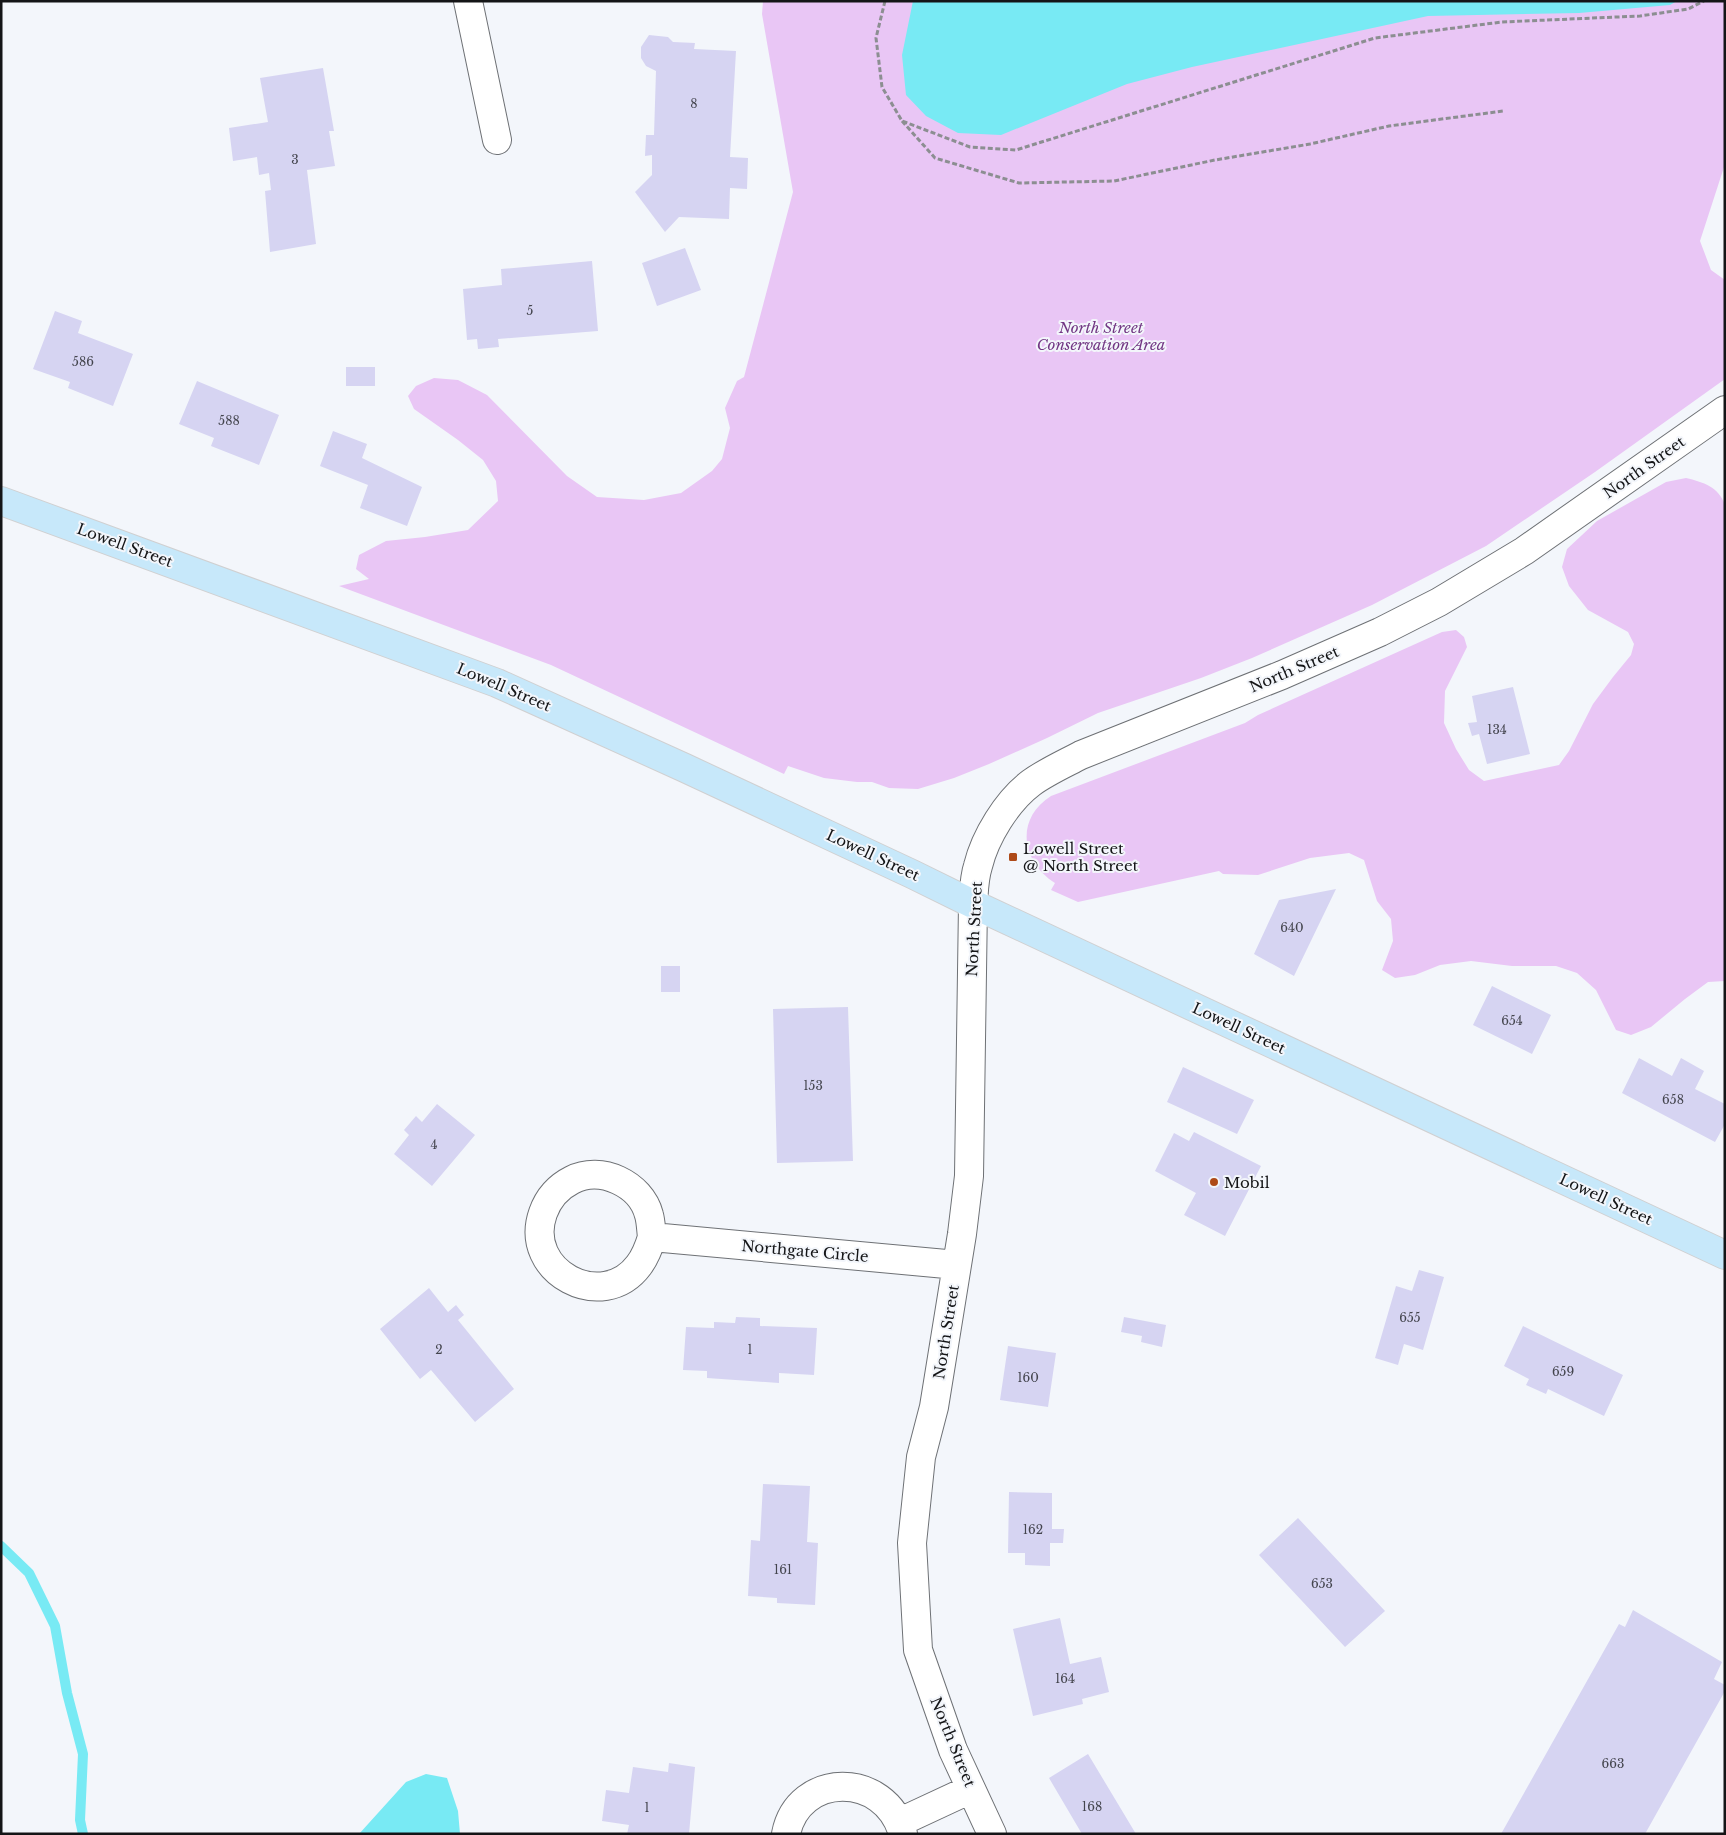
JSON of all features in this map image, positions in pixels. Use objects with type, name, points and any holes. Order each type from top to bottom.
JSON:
[{"type":"main road","name":"Lowell Street","points":[[1,501],[497,683],[685,768],[1725,1255]]},
{"type":"street","points":[[468,1],[497,140]]},
{"type":"street","name":"North Street","points":[[992,1834],[953,1750],[918,1650],[912,1543],[921,1457],[934,1407],[965,1212],[970,1151],[969,1086],[973,904],[978,866],[986,845],[1006,809],[1031,783],[1081,755],[1282,675],[1380,632],[1439,602],[1524,551],[1725,410]]},
{"type":"street","points":[[592,1175],[610,1176],[626,1184],[640,1197],[649,1214],[652,1237],[639,1266],[625,1278],[608,1285],[590,1286],[572,1282],[557,1272],[546,1257],[540,1240],[540,1221],[546,1204],[558,1189],[574,1179],[592,1175]]},
{"type":"street","name":"Northgate Circle","points":[[652,1237],[957,1265]]},
{"type":"street","points":[[786,1834],[795,1813],[806,1801],[819,1792],[834,1787],[850,1786],[866,1790],[880,1797],[892,1808],[902,1828],[971,1789]]},
{"type":"path","points":[[885,1],[876,38],[882,87],[902,120],[935,158],[1019,182],[1114,181],[1215,160],[1310,144],[1389,126],[1504,111]]},
{"type":"path","points":[[902,120],[970,147],[1016,150],[1375,38],[1502,22],[1640,16],[1688,9],[1704,1]]},
{"type":"green space","name":"North Street Conservation Area","points":[[763,1],[1725,1],[1725,164],[1700,241],[1711,270],[1725,280],[1725,379],[1595,472],[1486,546],[1372,605],[1252,658],[1201,678],[1098,713],[989,764],[954,778],[918,789],[889,788],[872,782],[824,778],[788,766],[784,774],[551,665],[339,586],[369,579],[356,569],[359,555],[386,541],[468,530],[498,501],[496,481],[483,460],[414,409],[408,396],[416,386],[434,378],[458,380],[487,395],[567,476],[597,497],[644,500],[681,493],[712,471],[722,459],[730,428],[725,408],[737,381],[744,377],[793,192],[762,14]]},
{"type":"green space","points":[[1686,478],[1710,486],[1719,494],[1725,505],[1725,981],[1708,982],[1651,1027],[1631,1035],[1616,1030],[1596,990],[1577,973],[1556,966],[1512,966],[1471,961],[1440,965],[1415,975],[1395,978],[1382,970],[1393,941],[1391,919],[1377,901],[1364,860],[1349,853],[1310,858],[1258,875],[1223,874],[1219,871],[1078,902],[1051,890],[1055,883],[1044,874],[1029,852],[1027,828],[1039,805],[1051,796],[1245,723],[1258,715],[1442,632],[1456,630],[1464,637],[1467,647],[1445,691],[1444,723],[1456,749],[1469,770],[1484,781],[1559,765],[1569,751],[1593,704],[1631,655],[1634,644],[1628,632],[1588,610],[1569,586],[1562,567],[1567,549],[1597,521],[1666,482]]},
{"type":"water","points":[[913,1],[1677,1],[1670,5],[1579,13],[1428,16],[1192,67],[1127,84],[1001,135],[958,133],[926,116],[906,95],[902,55]]},
{"type":"water","points":[[426,1774],[447,1778],[458,1811],[460,1834],[359,1834],[406,1782]]},
{"type":"building","points":[[649,35],[668,37],[673,42],[695,43],[694,49],[736,51],[730,157],[748,158],[747,189],[730,188],[729,219],[679,217],[665,232],[635,192],[652,175],[652,155],[645,156],[646,135],[654,135],[656,71],[646,66],[641,58],[641,47]]},
{"type":"building","points":[[323,68],[334,131],[329,131],[335,166],[307,170],[316,244],[270,252],[265,191],[271,190],[269,173],[259,175],[257,157],[233,161],[229,128],[268,122],[260,78]]},
{"type":"building","points":[[685,248],[701,290],[657,306],[642,263]]},
{"type":"building","points":[[592,261],[598,331],[498,339],[499,347],[478,349],[477,339],[467,340],[463,289],[502,285],[501,269]]},
{"type":"building","points":[[55,311],[82,321],[78,333],[133,354],[113,406],[68,388],[70,382],[33,369]]},
{"type":"building","points":[[346,367],[375,367],[375,386],[346,386]]},
{"type":"building","points":[[197,381],[279,415],[259,465],[211,446],[214,438],[179,424]]},
{"type":"building","points":[[333,431],[367,444],[362,458],[422,487],[407,526],[360,508],[368,485],[320,466]]},
{"type":"building","points":[[1513,687],[1530,754],[1487,764],[1479,734],[1472,736],[1468,723],[1477,722],[1472,696]]},
{"type":"building","points":[[1336,889],[1294,976],[1254,954],[1279,900]]},
{"type":"building","points":[[661,966],[680,966],[680,992],[661,992]]},
{"type":"building","points":[[1492,986],[1551,1015],[1532,1054],[1473,1025]]},
{"type":"building","points":[[848,1007],[853,1161],[777,1163],[773,1009]]},
{"type":"building","points":[[1639,1058],[1672,1076],[1681,1058],[1704,1071],[1695,1089],[1725,1104],[1725,1124],[1715,1142],[1622,1093]]},
{"type":"building","points":[[1183,1067],[1254,1100],[1237,1134],[1167,1102]]},
{"type":"building","points":[[437,1104],[475,1135],[432,1186],[394,1154],[409,1135],[404,1130],[416,1116],[422,1122]]},
{"type":"building","name":"Mobil","points":[[1194,1132],[1261,1166],[1225,1236],[1184,1215],[1196,1193],[1155,1171],[1174,1133],[1189,1141]]},
{"type":"building","points":[[1419,1270],[1444,1277],[1423,1350],[1404,1344],[1398,1365],[1375,1358],[1396,1286],[1412,1291]]},
{"type":"building","points":[[429,1288],[448,1312],[456,1305],[464,1315],[458,1320],[514,1389],[475,1422],[431,1370],[420,1379],[380,1329]]},
{"type":"building","points":[[736,1317],[760,1318],[760,1326],[817,1328],[814,1375],[779,1373],[779,1383],[707,1378],[707,1371],[683,1370],[686,1327],[714,1328],[714,1322],[735,1323]]},
{"type":"building","points":[[1124,1317],[1166,1325],[1162,1347],[1141,1342],[1142,1336],[1121,1332]]},
{"type":"building","points":[[1523,1326],[1623,1375],[1604,1416],[1548,1389],[1546,1394],[1526,1385],[1529,1379],[1504,1366]]},
{"type":"building","points":[[1008,1346],[1056,1353],[1048,1407],[1000,1400]]},
{"type":"building","points":[[763,1484],[810,1486],[807,1542],[818,1543],[815,1605],[777,1603],[777,1598],[748,1596],[751,1540],[760,1541]]},
{"type":"building","points":[[1009,1492],[1052,1493],[1052,1529],[1064,1529],[1063,1543],[1050,1543],[1050,1566],[1025,1565],[1025,1553],[1008,1553]]},
{"type":"building","points":[[1298,1518],[1385,1611],[1345,1647],[1259,1555]]},
{"type":"building","points":[[1633,1610],[1722,1662],[1714,1679],[1725,1685],[1725,1691],[1645,1834],[1501,1834],[1619,1624],[1625,1627]]},
{"type":"building","points":[[1060,1618],[1070,1664],[1101,1657],[1109,1692],[1082,1699],[1083,1704],[1033,1716],[1013,1629]]},
{"type":"building","points":[[1088,1754],[1136,1834],[1082,1834],[1049,1778]]},
{"type":"building","points":[[669,1763],[695,1767],[689,1834],[627,1834],[629,1825],[602,1821],[606,1790],[629,1793],[633,1767],[668,1772]]},
{"type":"waterway","points":[[1,1546],[29,1573],[55,1626],[67,1693],[83,1754],[80,1820],[83,1834]]},
{"type":"place","name":"Lowell Street @ North Street","points":[[1013,857]]},
{"type":"place","name":"Mobil","points":[[1214,1182]]}]
